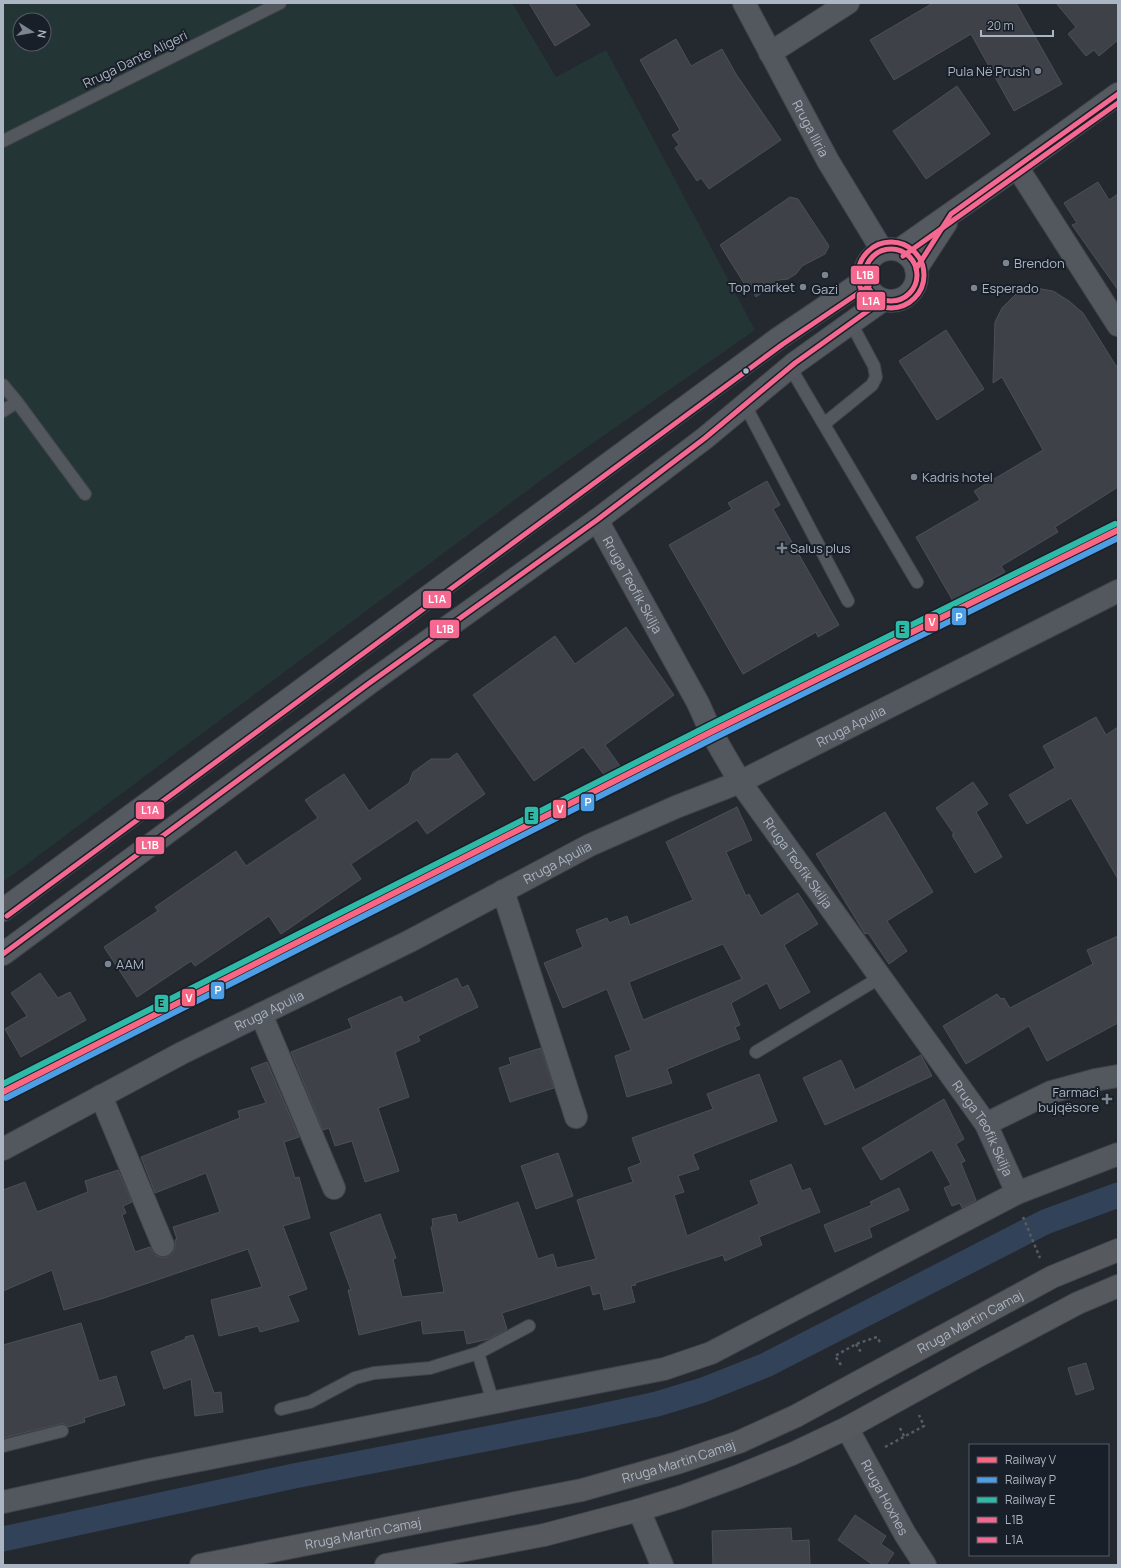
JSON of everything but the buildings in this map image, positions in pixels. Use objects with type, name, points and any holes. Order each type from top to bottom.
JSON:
[{"type":"highway","name":"Rruga Martin Camaj","points":[[201,1565],[582,1490],[676,1464],[739,1442],[796,1416],[1052,1277],[1118,1250]]},
{"type":"highway","points":[[386,1565],[544,1535],[639,1510],[681,1497],[738,1476],[792,1454],[847,1428],[983,1353],[1078,1303],[1117,1289]]},
{"type":"main road","points":[[890,250],[907,254],[916,269],[914,287],[901,299],[892,301],[883,300],[874,296],[868,289],[865,280],[865,271],[868,262],[874,255],[890,250],[951,214],[1118,94]]},
{"type":"main road","points":[[916,269],[951,214]]},
{"type":"main road","points":[[3,910],[766,348],[865,280]]},
{"type":"main road","points":[[3,954],[368,684],[597,520],[705,438],[790,368],[883,300]]},
{"type":"street","name":"Rruga Iliria","points":[[744,3],[828,161],[890,250]]},
{"type":"street","points":[[770,53],[848,3]]},
{"type":"street","points":[[1017,167],[1118,325]]},
{"type":"street","name":"Rruga Teofik Skilja","points":[[597,520],[695,696],[711,732],[740,782],[986,1124],[1017,1193]]},
{"type":"street","name":"Rruga Apulia","points":[[3,1149],[182,1053],[410,941],[590,845],[676,807],[740,782],[1118,591]]},
{"type":"street","points":[[503,891],[576,1117]]},
{"type":"street","points":[[261,1014],[334,1188]]},
{"type":"street","points":[[986,1124],[1051,1092],[1118,1076]]},
{"type":"street","points":[[101,1096],[163,1245]]},
{"type":"street","points":[[3,1502],[149,1470],[664,1369],[711,1353],[1017,1193],[1118,1154]]},
{"type":"street","name":"Rruga Hoxhes","points":[[847,1428],[905,1534],[925,1565]]},
{"type":"street","points":[[639,1510],[662,1565]]},
{"type":"lane","name":"Rruga Dante Aligeri","points":[[3,141],[280,3]]},
{"type":"lane","points":[[824,424],[872,385],[876,377],[874,366],[851,323]]},
{"type":"lane","points":[[790,368],[917,582]]},
{"type":"lane","points":[[3,385],[86,494]]},
{"type":"lane","points":[[3,411],[17,402]]},
{"type":"lane","points":[[745,404],[848,601]]},
{"type":"lane","points":[[756,1052],[881,977]]},
{"type":"lane","points":[[281,1409],[310,1402],[355,1378],[374,1373],[430,1368],[478,1353],[529,1326]]},
{"type":"lane","points":[[478,1353],[493,1402]]},
{"type":"lane","points":[[3,1446],[62,1431]]},
{"type":"path","points":[[1023,1217],[1041,1259]]},
{"type":"path","points":[[856,1344],[864,1358]]},
{"type":"path","points":[[900,1428],[904,1436]]},
{"type":"shaded area","points":[[3,3],[512,3],[556,77],[606,50],[755,330],[563,464],[3,882]]},
{"type":"waterway","points":[[3,1539],[294,1476],[583,1420],[657,1404],[703,1390],[766,1365],[1045,1222],[1118,1195]]},
{"type":"rail line","name":"E","points":[[3,1084],[708,726],[1115,524]]},
{"type":"rail line","name":"V","points":[[3,1092],[711,732],[1118,530]]},
{"type":"rail line","name":"P","points":[[6,1098],[714,738],[1118,538]]},
{"type":"transit line","name":"L1B","points":[[916,269],[951,214],[1118,94]]},
{"type":"transit line","name":"L1A","points":[[903,256],[1118,103]]},
{"type":"transit line","name":"L1A","points":[[891,242],[904,245],[914,252],[921,262],[924,275],[921,288],[914,298],[904,305],[891,308],[878,305],[868,298],[861,288],[858,275],[861,262],[868,252],[878,245],[891,242]]},
{"type":"transit line","name":"L1B","points":[[891,249],[901,251],[909,257],[915,265],[917,275],[915,285],[909,293],[901,299],[891,301],[881,299],[873,293],[867,285],[865,275],[867,265],[873,257],[881,251],[891,249]]},
{"type":"transit line","name":"L1A","points":[[7,916],[783,344],[869,286]]},
{"type":"transit line","name":"L1B","points":[[3,954],[368,684],[597,520],[705,438],[795,363],[883,300]]},
{"type":"place","name":"Pula Në Prush","points":[[1038,71]]},
{"type":"place","name":"Brendon","points":[[1006,263]]},
{"type":"place","name":"Gazi","points":[[825,275]]},
{"type":"place","name":"Top market","points":[[803,287]]},
{"type":"place","name":"Esperado","points":[[974,288]]},
{"type":"place","name":"Kadris hotel","points":[[914,477]]},
{"type":"place","name":"Salus plus","points":[[782,548]]},
{"type":"place","name":"AAM","points":[[108,964]]},
{"type":"place","name":"Farmaci bujqësore","points":[[1107,1099]]}]
